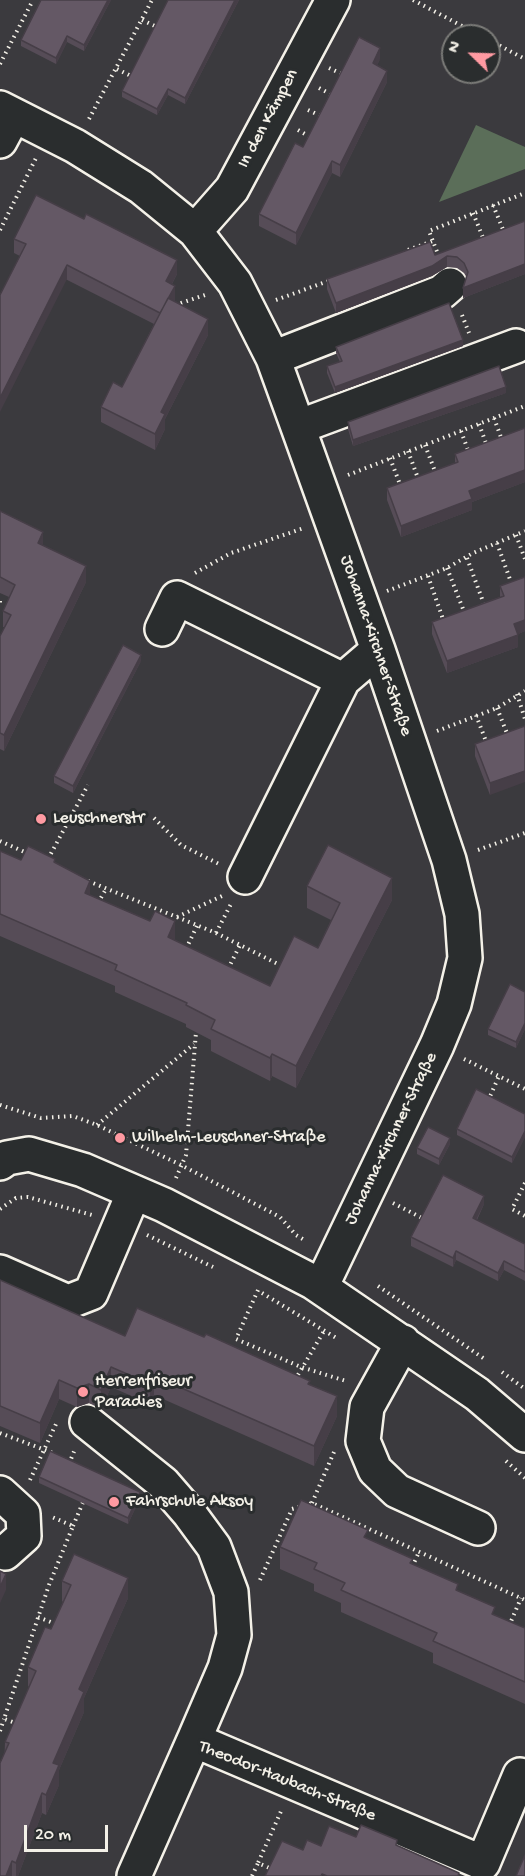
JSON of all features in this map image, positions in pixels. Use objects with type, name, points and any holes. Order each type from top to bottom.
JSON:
[{"type":"street","name":"In den Kämpen","points":[[195,231],[232,189],[333,0]]},
{"type":"street","name":"Johanna-Kirchner-Straße","points":[[4,121],[62,140],[141,187],[195,231],[235,283],[251,310],[273,358],[378,650],[449,860],[462,914],[465,958],[454,1004],[437,1045],[321,1287]]},
{"type":"street","points":[[273,358],[442,292],[450,285]]},
{"type":"street","points":[[298,427],[516,346]]},
{"type":"street","points":[[162,629],[177,598],[343,680]]},
{"type":"street","points":[[245,877],[343,680],[378,650]]},
{"type":"street","points":[[2,1158],[29,1154],[54,1160],[134,1192],[321,1287],[403,1341],[477,1394],[525,1435]]},
{"type":"street","points":[[0,1272],[68,1302],[92,1293],[134,1192]]},
{"type":"street","points":[[403,1341],[367,1407],[363,1442],[375,1470],[397,1491],[478,1528]]},
{"type":"street","points":[[87,1422],[155,1476],[189,1513],[214,1547],[231,1592],[234,1635],[225,1668],[194,1740]]},
{"type":"street","points":[[0,1552],[5,1553],[24,1536],[23,1514],[11,1500]]},
{"type":"street","name":"Theodor-Haubach-Straße","points":[[134,1876],[194,1740],[294,1783],[480,1869],[520,1775]]},
{"type":"path","points":[[0,64],[33,0]]},
{"type":"path","points":[[0,230],[62,140],[117,69],[152,0]]},
{"type":"path","points":[[413,0],[458,24]]},
{"type":"path","points":[[24,18],[32,23]]},
{"type":"path","points":[[142,20],[157,27]]},
{"type":"path","points":[[501,46],[525,59]]},
{"type":"path","points":[[117,69],[131,76]]},
{"type":"path","points":[[401,253],[433,241],[429,231],[524,194]]},
{"type":"path","points":[[493,205],[506,238]]},
{"type":"path","points":[[473,213],[486,246]]},
{"type":"path","points":[[251,310],[336,278]]},
{"type":"path","points":[[319,486],[525,406]]},
{"type":"path","points":[[494,418],[504,447]]},
{"type":"path","points":[[479,424],[489,452]]},
{"type":"path","points":[[460,431],[471,459]]},
{"type":"path","points":[[425,444],[438,481]]},
{"type":"path","points":[[408,451],[421,487]]},
{"type":"path","points":[[390,458],[404,494]]},
{"type":"path","points":[[177,598],[189,576],[231,553],[331,519]]},
{"type":"path","points":[[360,600],[428,576],[525,531]]},
{"type":"path","points":[[516,535],[525,559]]},
{"type":"path","points":[[497,543],[514,592]]},
{"type":"path","points":[[467,558],[487,613]]},
{"type":"path","points":[[447,568],[467,621]]},
{"type":"path","points":[[428,576],[446,628]]},
{"type":"path","points":[[409,743],[497,708],[525,691]]},
{"type":"path","points":[[517,694],[525,719]]},
{"type":"path","points":[[497,708],[510,743]]},
{"type":"path","points":[[476,716],[489,750]]},
{"type":"path","points":[[46,862],[88,785]]},
{"type":"path","points":[[154,818],[181,844],[245,877],[218,899],[177,917]]},
{"type":"path","points":[[449,860],[525,833]]},
{"type":"path","points":[[0,841],[54,865]]},
{"type":"path","points":[[79,877],[177,917],[289,969]]},
{"type":"path","points":[[93,912],[106,889]]},
{"type":"path","points":[[182,955],[197,926]]},
{"type":"path","points":[[226,974],[240,945]]},
{"type":"path","points":[[181,1165],[186,1155],[196,1032]]},
{"type":"path","points":[[97,1125],[194,1043]]},
{"type":"path","points":[[437,1045],[525,1089]]},
{"type":"path","points":[[487,1101],[499,1076]]},
{"type":"path","points":[[525,1183],[512,1209],[525,1216]]},
{"type":"path","points":[[0,1209],[16,1198],[28,1197],[215,1269]]},
{"type":"path","points":[[247,1285],[342,1341]]},
{"type":"path","points":[[232,1347],[258,1290]]},
{"type":"path","points":[[294,1383],[301,1367],[324,1331]]},
{"type":"path","points":[[236,1339],[301,1367],[355,1384]]},
{"type":"path","points":[[73,1526],[11,1500],[44,1449],[63,1408],[87,1422]]},
{"type":"path","points":[[0,1433],[79,1465]]},
{"type":"path","points":[[0,1731],[39,1617],[87,1494]]},
{"type":"path","points":[[258,1583],[292,1509],[312,1503],[523,1599],[507,1630]]},
{"type":"path","points":[[342,1529],[346,1519]]},
{"type":"path","points":[[411,1570],[419,1552]]},
{"type":"path","points":[[39,1617],[61,1627]]},
{"type":"path","points":[[4,1719],[21,1726]]},
{"type":"path","points":[[252,1876],[294,1783]]},
{"type":"path","points":[[258,1863],[277,1872]]},
{"type":"green space","points":[[476,125],[525,147],[525,169],[439,202]]},
{"type":"building","points":[[41,0],[108,0],[84,45],[67,36],[56,58],[21,40]]},
{"type":"building","points":[[168,0],[235,0],[185,98],[168,89],[157,109],[122,91]]},
{"type":"building","points":[[359,37],[380,48],[373,63],[387,71],[340,165],[332,161],[296,233],[259,214],[295,143],[303,147]]},
{"type":"building","points":[[36,195],[84,219],[86,214],[177,260],[166,281],[175,286],[160,313],[67,265],[0,398],[0,295],[26,244],[14,239]]},
{"type":"building","points":[[525,221],[525,264],[463,288],[468,272],[464,263],[457,257],[447,256],[432,266],[336,303],[327,279],[430,242],[435,255]]},
{"type":"building","points":[[168,298],[208,319],[161,412],[165,414],[155,434],[101,407],[113,382],[122,387]]},
{"type":"building","points":[[449,303],[463,340],[335,387],[327,366],[342,361],[336,347]]},
{"type":"building","points":[[499,366],[506,387],[353,440],[348,422]]},
{"type":"building","points":[[525,428],[525,470],[469,491],[472,499],[401,526],[387,488],[458,462],[455,454]]},
{"type":"building","points":[[0,511],[43,532],[38,543],[86,566],[4,735],[0,733],[0,636],[11,615],[3,611],[15,585],[0,577]]},
{"type":"building","points":[[525,577],[525,620],[514,624],[518,635],[447,661],[432,622],[504,596],[500,586]]},
{"type":"building","points":[[123,645],[141,655],[73,786],[54,776]]},
{"type":"building","points":[[525,726],[525,771],[490,783],[475,744]]},
{"type":"building","points":[[328,845],[392,878],[296,1066],[272,1054],[270,1058],[211,1029],[215,1020],[186,1005],[187,1003],[115,970],[117,965],[0,914],[0,851],[21,860],[28,846],[55,859],[54,862],[90,881],[85,893],[150,921],[155,911],[175,921],[168,937],[270,986],[294,936],[318,948],[340,903],[307,886]]},
{"type":"building","points":[[510,984],[525,992],[525,1023],[516,1042],[488,1029]]},
{"type":"building","points":[[476,1089],[525,1114],[525,1131],[512,1157],[457,1129]]},
{"type":"building","points":[[428,1127],[450,1138],[439,1159],[417,1148]]},
{"type":"building","points":[[443,1175],[484,1196],[473,1218],[525,1244],[525,1272],[504,1261],[498,1273],[456,1251],[453,1258],[411,1237]]},
{"type":"building","points":[[0,1280],[125,1336],[137,1308],[204,1337],[206,1334],[310,1381],[308,1384],[337,1396],[314,1446],[154,1376],[150,1384],[111,1367],[101,1390],[89,1384],[77,1388],[59,1380],[40,1423],[0,1406]]},
{"type":"building","points":[[50,1451],[140,1492],[128,1518],[39,1477]]},
{"type":"building","points":[[301,1500],[368,1530],[364,1537],[413,1559],[410,1563],[458,1584],[456,1590],[495,1607],[492,1614],[525,1628],[525,1682],[433,1641],[437,1633],[341,1590],[345,1583],[314,1569],[317,1563],[280,1547]]},
{"type":"building","points":[[74,1554],[128,1578],[79,1689],[84,1692],[53,1763],[59,1765],[46,1795],[42,1793],[16,1863],[12,1861],[6,1876],[0,1876],[0,1763],[9,1743],[5,1742],[36,1671],[28,1667],[45,1627],[51,1629],[71,1585],[62,1581]]},
{"type":"building","points":[[0,1571],[6,1574],[0,1587]]},
{"type":"building","points":[[361,1825],[397,1840],[396,1845],[459,1873],[458,1876],[327,1876],[322,1874],[321,1876],[265,1876],[282,1841],[303,1850],[307,1840],[321,1846],[329,1826],[356,1837]]},
{"type":"building","points":[[525,1855],[525,1876],[516,1876]]},
{"type":"place","name":"Leuschnerstr","points":[[41,819]]},
{"type":"place","name":"Wilhelm-Leuschner-Straße","points":[[120,1138]]},
{"type":"place","name":"Herrenfriseur Paradies","points":[[83,1392]]},
{"type":"place","name":"Fahrschule Aksoy","points":[[114,1502]]}]
